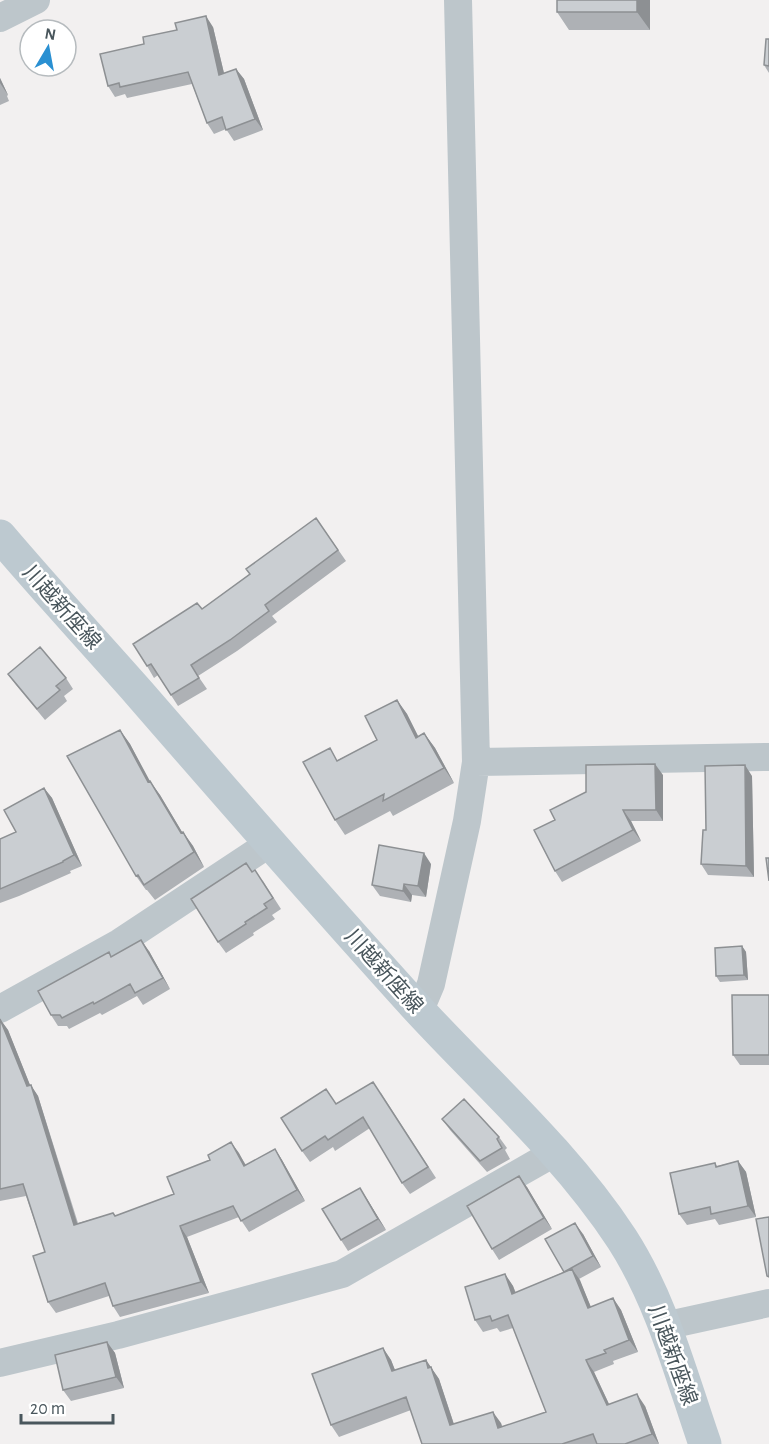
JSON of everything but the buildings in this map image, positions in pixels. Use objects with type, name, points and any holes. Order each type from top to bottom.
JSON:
[{"type":"main road","name":"川越新座線","points":[[4,551],[420,1010],[525,1118],[586,1191],[622,1239],[646,1282],[664,1326],[705,1444]]},
{"type":"street","points":[[0,18],[36,0]]},
{"type":"street","points":[[420,1010],[430,984],[462,845],[476,762],[458,0]]},
{"type":"street","points":[[476,762],[769,758]]},
{"type":"street","points":[[0,1009],[120,944],[270,843]]},
{"type":"street","points":[[0,1363],[118,1335],[342,1274],[554,1153]]},
{"type":"street","points":[[664,1326],[769,1303]]}]
